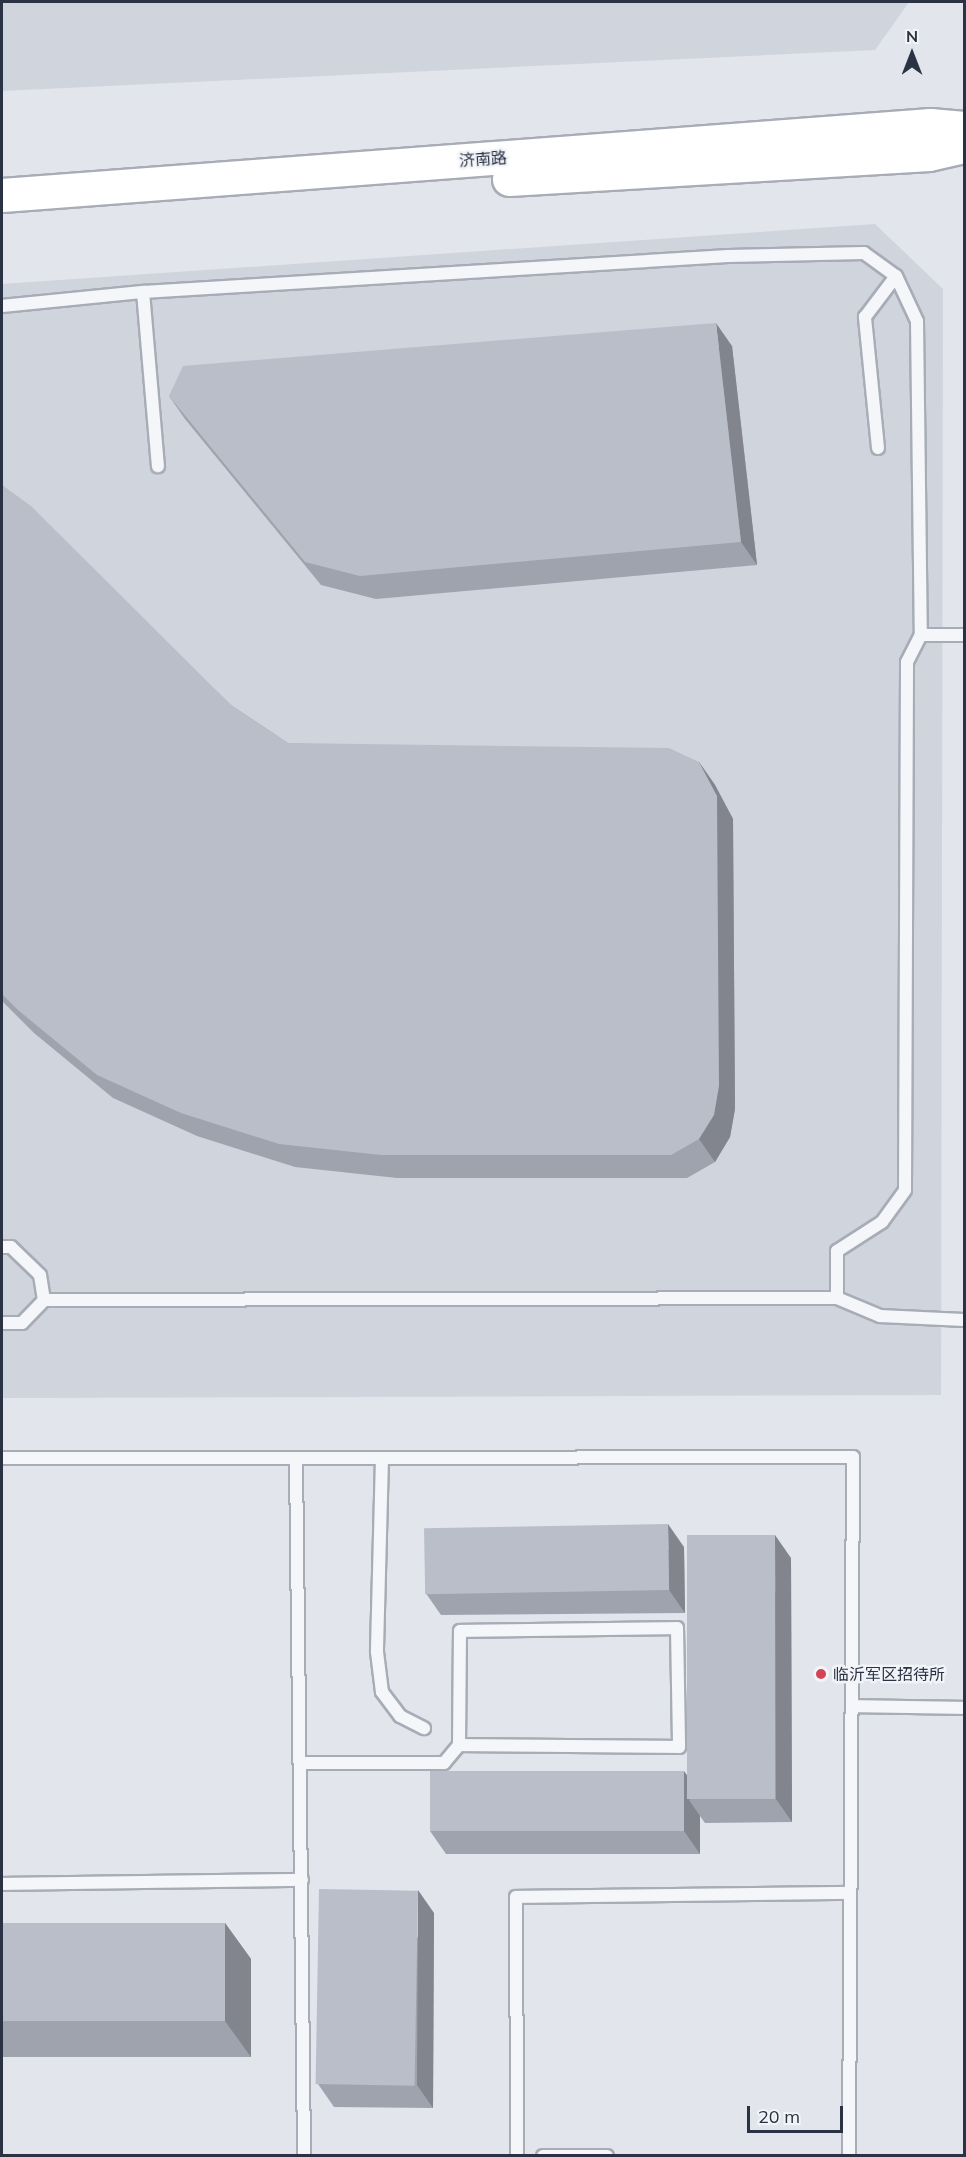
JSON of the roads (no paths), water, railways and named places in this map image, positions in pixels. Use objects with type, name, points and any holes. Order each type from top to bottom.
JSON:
[{"type":"street","name":"济南路","points":[[2,195],[930,125],[964,128]]},
{"type":"street","name":"济南路","points":[[2,210],[929,154],[964,146]]},
{"type":"lane","points":[[2,306],[143,292],[728,255],[864,253],[896,276],[917,321],[921,635],[907,662],[904,1190],[882,1222],[837,1251],[837,1298]]},
{"type":"lane","points":[[878,448],[865,316],[896,276]]},
{"type":"lane","points":[[143,292],[158,466]]},
{"type":"lane","points":[[921,635],[964,635]]},
{"type":"lane","points":[[2,1247],[12,1247],[40,1275],[44,1300]]},
{"type":"lane","points":[[2,1323],[22,1323],[44,1300],[837,1298],[880,1316],[964,1320]]},
{"type":"lane","points":[[2,1458],[853,1457],[849,2156]]},
{"type":"lane","points":[[296,1458],[304,2156]]},
{"type":"lane","points":[[382,1458],[377,1652],[382,1692],[400,1716],[424,1728]]},
{"type":"lane","points":[[300,1763],[444,1763],[459,1745],[460,1631],[677,1628],[679,1747],[459,1745]]},
{"type":"lane","points":[[852,1706],[964,1708]]},
{"type":"lane","points":[[2,1884],[302,1880]]},
{"type":"lane","points":[[517,2156],[516,1897],[850,1893]]},
{"type":"lane","points":[[543,2156],[607,2156]]},
{"type":"place","name":"临沂军区招待所","points":[[821,1674]]}]
